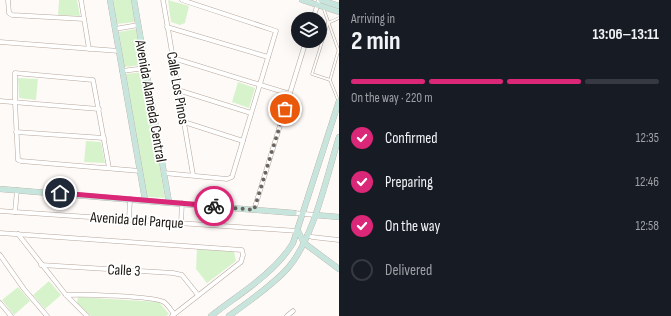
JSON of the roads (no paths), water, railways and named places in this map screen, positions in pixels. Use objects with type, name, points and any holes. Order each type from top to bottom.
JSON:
[{"type":"street","points":[[8,0],[9,13],[12,15],[84,19]]},
{"type":"street","points":[[81,0],[89,49]]},
{"type":"street","name":"Avenida Alameda Central","points":[[110,0],[145,200]]},
{"type":"street","name":"Avenida Alameda Central","points":[[134,0],[169,202]]},
{"type":"street","name":"Calle Los Pinos","points":[[163,0],[193,176]]},
{"type":"street","points":[[164,173],[227,179],[232,177],[276,32],[275,30],[182,0]]},
{"type":"street","points":[[302,0],[339,6]]},
{"type":"street","points":[[320,3],[339,12]]},
{"type":"street","points":[[115,29],[138,25]]},
{"type":"street","points":[[167,27],[268,57]]},
{"type":"street","points":[[0,42],[119,51]]},
{"type":"street","points":[[254,210],[304,48]]},
{"type":"street","points":[[173,58],[290,94]]},
{"type":"street","points":[[122,72],[146,68]]},
{"type":"street","points":[[109,168],[94,81],[91,79],[16,72],[15,102],[18,160],[140,171]]},
{"type":"street","points":[[178,90],[251,113]]},
{"type":"street","points":[[0,101],[99,109]]},
{"type":"street","points":[[211,316],[274,267],[285,256],[298,231],[339,102]]},
{"type":"street","points":[[184,122],[243,141]]},
{"type":"street","points":[[16,132],[104,138]]},
{"type":"street","points":[[224,306],[233,315],[288,268],[304,243],[315,215],[339,137]]},
{"type":"street","name":"Avenida del Parque","points":[[0,189],[339,217]]},
{"type":"street","points":[[15,212],[17,190]]},
{"type":"street","points":[[128,220],[130,199]]},
{"type":"street","points":[[181,223],[182,203]]},
{"type":"street","name":"Avenida del Parque","points":[[0,211],[298,231]]},
{"type":"street","points":[[298,231],[304,243],[339,269]]},
{"type":"street","points":[[0,233],[242,250],[243,255],[241,262],[173,315],[163,302],[152,299],[87,294],[66,295]]},
{"type":"street","points":[[18,234],[66,295],[87,316]]},
{"type":"street","points":[[307,235],[312,238],[339,240]]},
{"type":"street","points":[[0,255],[47,316]]},
{"type":"street","name":"Calle 3","points":[[41,265],[173,273],[182,275],[198,295]]},
{"type":"street","points":[[0,303],[11,316]]},
{"type":"street","points":[[287,316],[293,311]]},
{"type":"lane","points":[[320,3],[339,52],[330,80],[339,102]]},
{"type":"lane","points":[[330,80],[312,74],[328,23],[339,18]]}]
